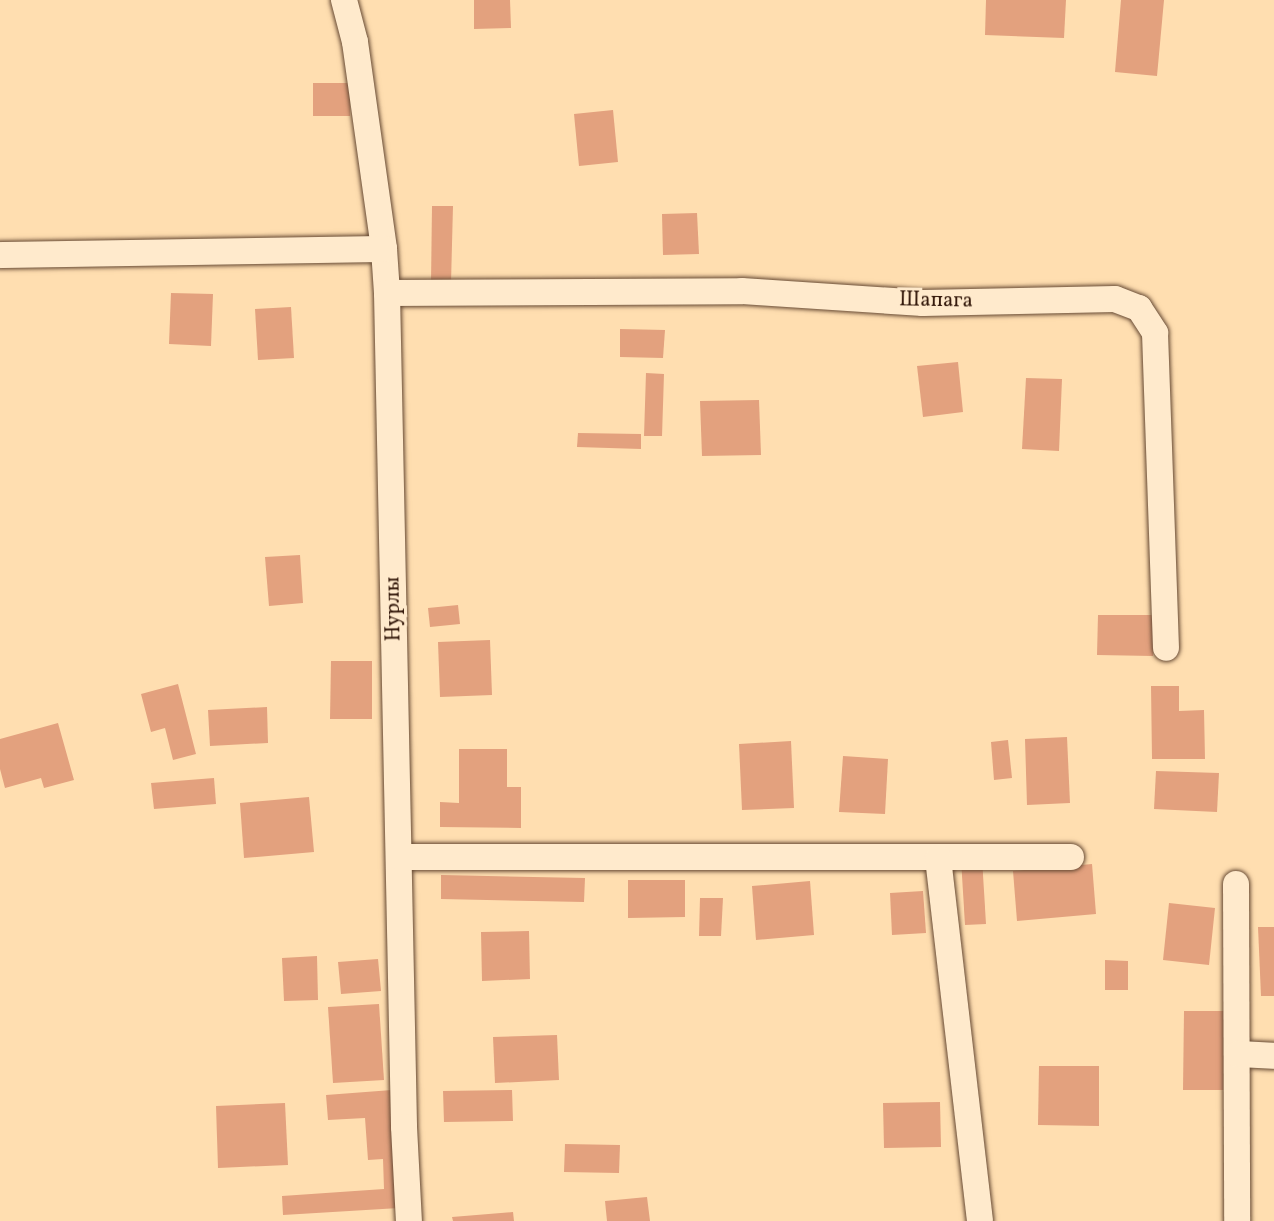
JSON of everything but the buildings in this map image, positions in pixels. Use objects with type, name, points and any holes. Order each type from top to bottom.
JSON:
[{"type":"street","name":"Нурлы","points":[[344,0],[355,42],[384,249],[387,293],[404,1127],[409,1221]]},
{"type":"street","points":[[0,256],[384,249]]},
{"type":"street","name":"Шапага","points":[[387,293],[742,291],[923,303],[1115,299],[1139,308],[1155,332],[1166,648]]},
{"type":"street","points":[[400,858],[1071,857]]},
{"type":"street","points":[[938,858],[980,1221]]},
{"type":"street","points":[[1236,884],[1237,1221]]},
{"type":"street","points":[[1238,1054],[1274,1056]]}]
